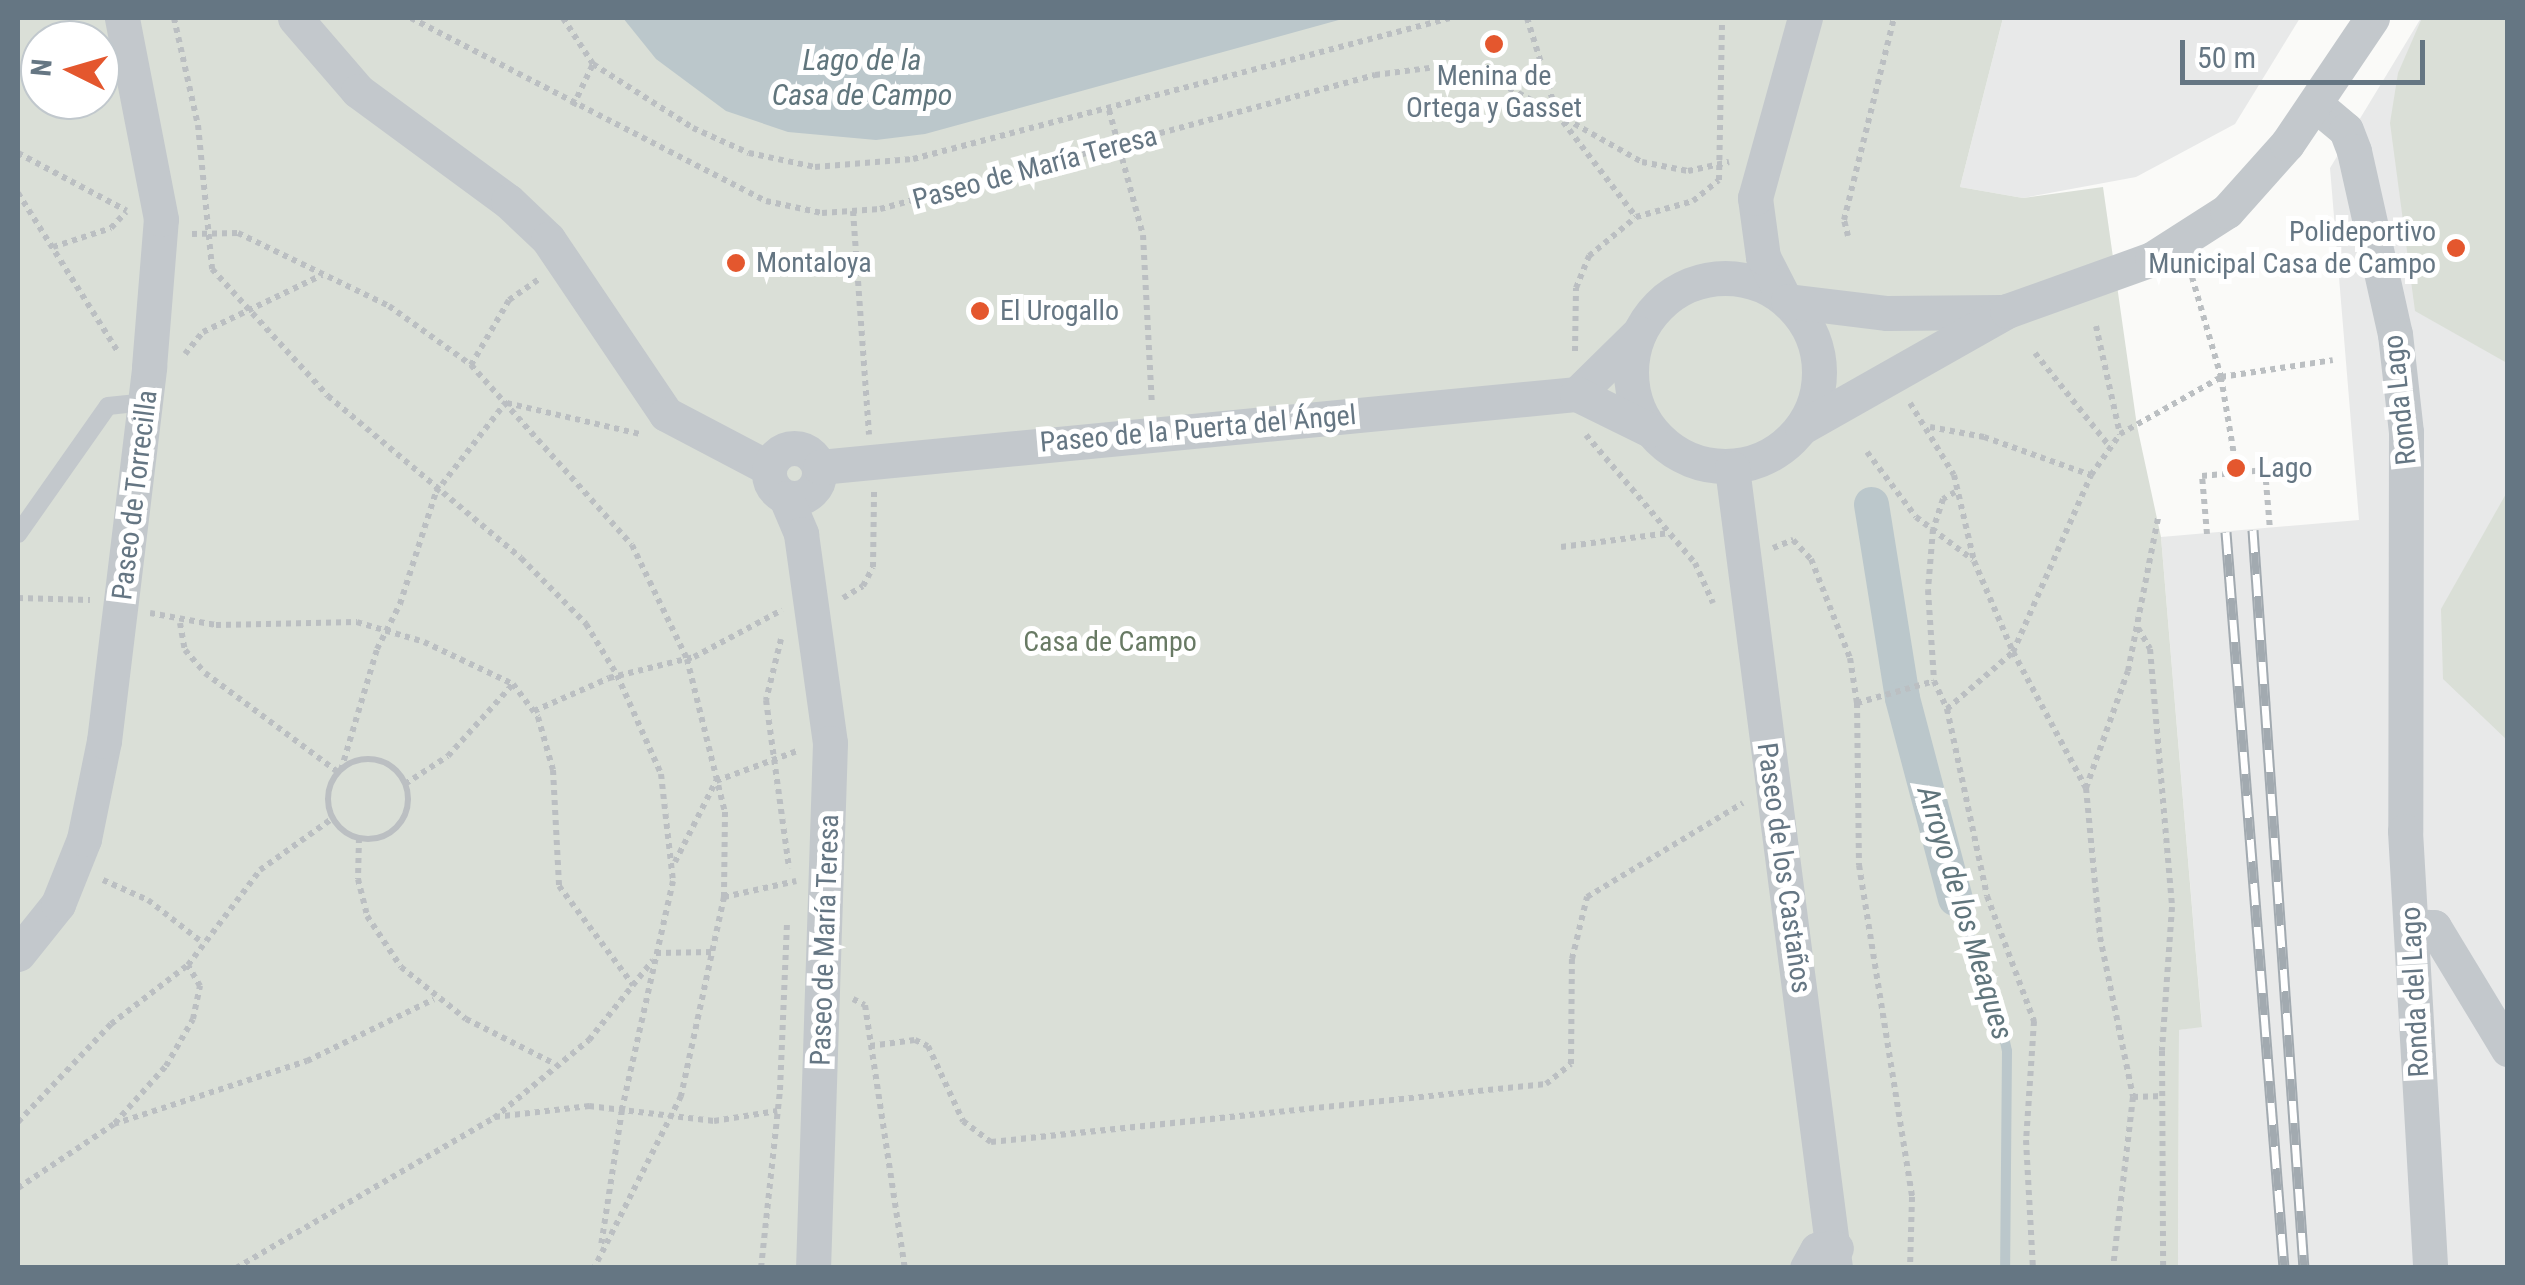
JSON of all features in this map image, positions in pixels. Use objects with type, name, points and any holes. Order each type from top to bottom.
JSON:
[{"type":"street","name":"Paseo de Torrecilla","points":[[18,954],[58,904],[75,870],[104,741],[123,600],[139,390],[161,226],[122,18]]},
{"type":"street","points":[[294,18],[358,92],[508,202],[548,239],[666,414],[778,483]]},
{"type":"street","points":[[1802,427],[1820,368],[1810,331],[1763,256],[1755,198],[1805,18]]},
{"type":"street","points":[[2007,312],[1887,312],[1786,298],[1740,279],[1699,282],[1663,301],[1640,332],[1578,392],[1650,430],[1684,458],[1732,468],[1775,453],[1802,427],[2007,312],[2126,271],[2226,212],[2315,104],[2372,18]]},
{"type":"street","name":"Ronda Lago","points":[[2315,104],[2346,130],[2354,151],[2395,334],[2408,480],[2402,716]]},
{"type":"street","points":[[1640,332],[1632,382],[1650,430]]},
{"type":"street","name":"Paseo de la Puerta del Ángel","points":[[778,483],[810,493],[820,467],[871,460],[1578,392]]},
{"type":"street","name":"Paseo de los Castaños","points":[[1732,468],[1835,1258]]},
{"type":"street","name":"Paseo de María Teresa","points":[[778,483],[801,534],[802,611],[830,743],[829,877],[813,1268]]},
{"type":"street","name":"Ronda del Lago","points":[[2402,716],[2430,1268]]},
{"type":"street","points":[[2412,926],[2434,927],[2508,1049]]},
{"type":"street","points":[[1807,1268],[1817,1250],[1835,1258]]},
{"type":"lane","points":[[18,534],[108,406],[139,390]]},
{"type":"path","points":[[174,18],[198,125],[210,234],[205,253],[212,269],[247,312],[436,492],[521,558],[586,624],[617,675],[660,774],[674,864]]},
{"type":"path","name":"Paseo de María Teresa","points":[[411,18],[573,106],[766,201],[822,213],[880,210],[1375,75],[1436,67],[1483,74],[1557,114],[1636,216]]},
{"type":"path","points":[[563,18],[593,64],[693,128],[749,153],[815,167],[913,159],[1450,18]]},
{"type":"path","points":[[1528,18],[1557,114],[1642,162],[1688,171],[1723,166]]},
{"type":"path","points":[[1722,18],[1723,166]]},
{"type":"path","points":[[1848,236],[1844,220],[1894,18]]},
{"type":"path","points":[[573,106],[593,64]]},
{"type":"path","points":[[1109,110],[1143,235],[1154,434]]},
{"type":"path","points":[[18,153],[161,226],[210,234],[238,233],[421,325],[471,365],[632,546],[687,659],[726,826],[724,896],[690,1066],[670,1116],[601,1245]]},
{"type":"path","points":[[1714,607],[1699,570],[1593,448],[1578,392],[1580,275],[1597,248],[1636,216],[1707,193],[1732,158]]},
{"type":"path","points":[[18,193],[139,390],[173,366],[203,332],[322,275]]},
{"type":"path","points":[[53,246],[111,228],[127,211]]},
{"type":"path","points":[[534,711],[617,675],[687,659],[856,592],[874,566],[878,528],[852,211]]},
{"type":"path","points":[[538,260],[555,284]]},
{"type":"path","points":[[471,365],[509,300],[548,273]]},
{"type":"path","points":[[2192,276],[2221,377],[2237,473]]},
{"type":"path","points":[[2096,326],[2120,434]]},
{"type":"path","points":[[2035,353],[2110,446]]},
{"type":"path","points":[[1947,709],[2012,652],[2091,476],[2120,434],[2221,377],[2333,360]]},
{"type":"path","points":[[1891,378],[1929,427],[1954,475],[1974,561],[2012,652],[2086,788],[2100,937],[2133,1097],[2113,1268]]},
{"type":"path","points":[[359,838],[333,818],[329,794],[436,492],[506,402]]},
{"type":"path","points":[[506,402],[634,431]]},
{"type":"path","points":[[1929,427],[1984,437],[2091,476]]},
{"type":"path","points":[[1866,452],[1885,484],[1974,561]]},
{"type":"path","points":[[2191,477],[2269,470],[2270,529]]},
{"type":"path","points":[[2202,476],[2207,534]]},
{"type":"path","points":[[1956,492],[1944,499],[1933,529],[1928,590],[1934,681],[1947,709],[1988,896],[2034,1021],[2026,1140],[2033,1268]]},
{"type":"path","points":[[2086,788],[2116,714],[2138,628],[2158,518]]},
{"type":"path","points":[[1562,546],[1669,533]]},
{"type":"path","points":[[1768,550],[1793,540],[1811,559],[1846,648],[1857,703],[1860,865],[1912,1196],[1910,1268]]},
{"type":"path","points":[[18,598],[123,600],[180,623],[324,620],[386,629],[513,684],[534,711],[557,787],[553,852],[560,886],[634,985]]},
{"type":"path","points":[[761,1268],[777,1110],[790,882],[788,834],[766,700],[773,660],[802,611]]},
{"type":"path","points":[[180,623],[185,650],[205,673],[340,771]]},
{"type":"path","points":[[2138,628],[2150,649],[2172,908],[2163,1096],[2163,1268]]},
{"type":"path","points":[[1857,703],[1934,681]]},
{"type":"path","points":[[406,784],[448,756],[513,684]]},
{"type":"path","points":[[594,1268],[622,1110],[674,864],[716,781],[830,743]]},
{"type":"path","points":[[340,771],[360,760],[382,762],[406,784],[407,809],[394,830],[359,838]]},
{"type":"path","points":[[1741,783],[1747,822]]},
{"type":"path","points":[[870,1046],[914,1040],[928,1046],[963,1120],[976,1137],[992,1142],[1546,1084],[1561,1078],[1571,1064],[1572,960],[1587,897],[1744,803]]},
{"type":"path","points":[[18,1122],[111,1024],[188,964],[260,870],[333,818]]},
{"type":"path","points":[[359,838],[358,879],[367,916],[391,954],[434,999],[556,1064]]},
{"type":"path","points":[[75,870],[148,900],[203,942]]},
{"type":"path","points":[[724,896],[829,877]]},
{"type":"path","points":[[655,956],[713,952]]},
{"type":"path","points":[[236,1268],[494,1118],[589,1040],[655,956]]},
{"type":"path","points":[[18,1188],[114,1124],[166,1066],[194,1020],[200,986],[188,964]]},
{"type":"path","points":[[822,998],[856,999],[864,1006],[906,1268]]},
{"type":"path","points":[[114,1124],[308,1061],[434,999]]},
{"type":"path","points":[[2133,1097],[2163,1096]]},
{"type":"path","points":[[494,1118],[590,1106],[714,1122],[777,1110]]},
{"type":"shaded area","points":[[2003,18],[2300,18],[2235,124],[2136,177],[2023,198],[1960,187]]},
{"type":"shaded area","points":[[2421,18],[2507,18],[2507,1267],[2178,1267],[2179,1030],[2202,1026],[2161,537],[2359,520],[2330,168]]},
{"type":"green space","name":"Casa de Campo","points":[[18,18],[2003,18],[1960,187],[2023,198],[2103,187],[2137,426],[2161,537],[2202,1027],[2179,1030],[2178,1267],[18,1267]]},
{"type":"green space","name":"Polideportivo Municipal Casa de Campo","points":[[2422,18],[2507,18],[2507,363],[2415,311],[2390,123],[2398,73]]},
{"type":"green space","points":[[2507,492],[2507,740],[2443,679],[2441,609]]},
{"type":"water","name":"Lago de la Casa de Campo","points":[[623,18],[1346,18],[925,134],[876,140],[788,132],[726,111],[656,59]]},
{"type":"waterway","name":"Arroyo de los Meaques","points":[[1871,504],[1902,698],[1955,898]]},
{"type":"waterway","name":"Arroyo de los Meaques","points":[[1955,898],[1997,1004],[2007,1051],[2005,1268]]},
{"type":"railway","points":[[2253,530],[2304,1268]]},
{"type":"railway","points":[[2226,532],[2284,1268]]},
{"type":"place","name":"Menina de Ortega y Gasset","points":[[1494,44]]},
{"type":"place","name":"Polideportivo Municipal Casa de Campo","points":[[2456,248]]},
{"type":"place","name":"Montaloya","points":[[736,263]]},
{"type":"place","name":"El Urogallo","points":[[980,311]]},
{"type":"place","name":"Lago","points":[[2236,468]]}]
